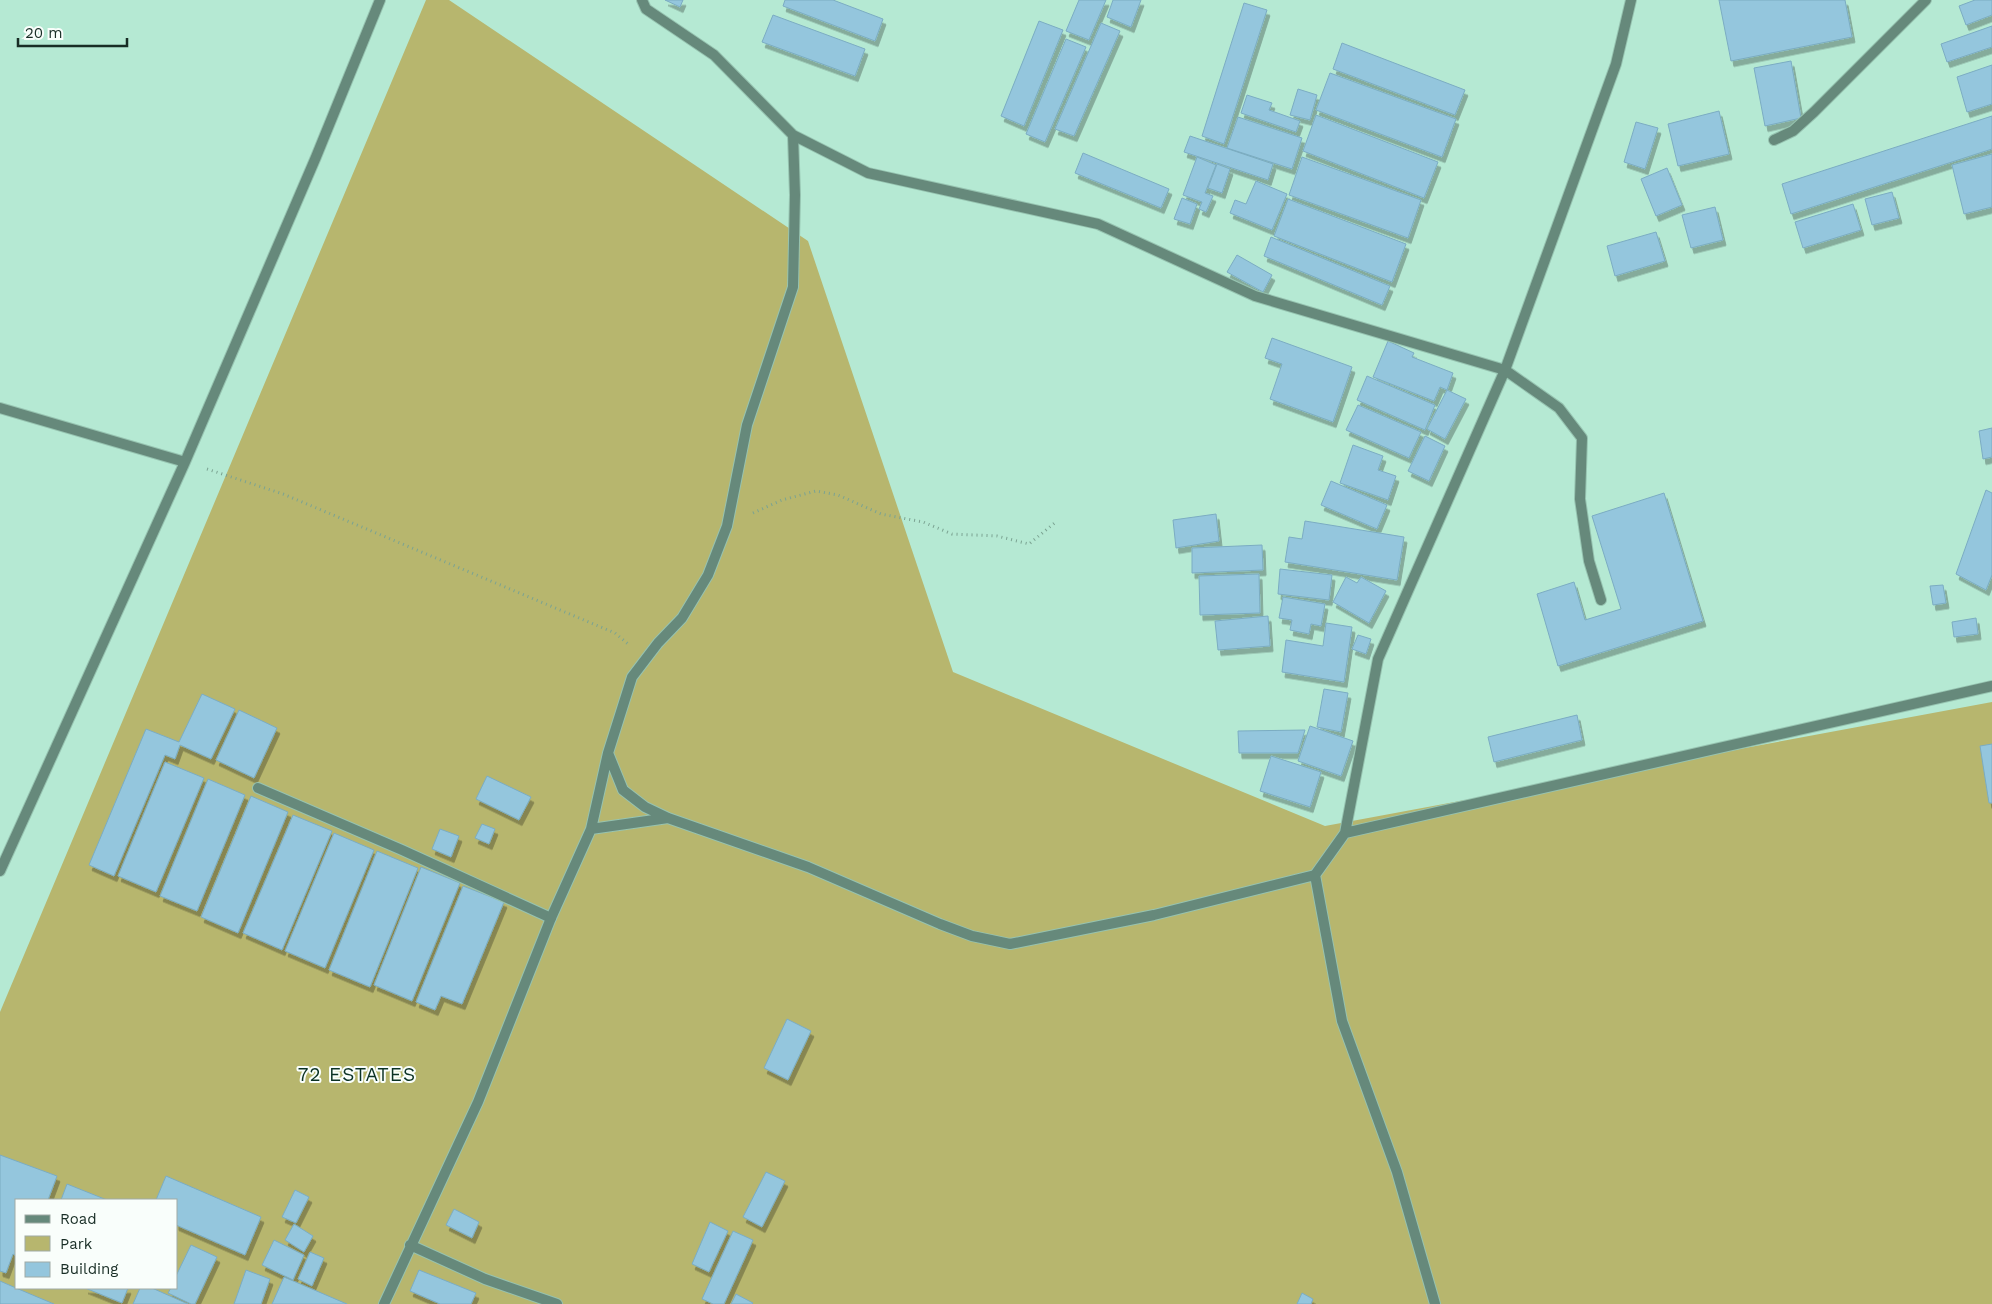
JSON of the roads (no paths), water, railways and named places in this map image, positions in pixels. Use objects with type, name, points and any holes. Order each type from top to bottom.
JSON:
[{"type":"street","points":[[0,871],[185,462],[312,166],[380,0]]},
{"type":"street","points":[[642,0],[646,9],[714,55],[793,134],[868,173],[1098,224],[1255,296],[1506,370],[1559,408],[1582,438],[1580,499],[1589,561],[1601,600]]},
{"type":"street","points":[[608,753],[623,790],[645,807],[668,818],[808,867],[972,936],[1010,944],[1154,915],[1315,875],[1345,833],[1378,659],[1506,370],[1616,64],[1631,0]]},
{"type":"street","points":[[1774,140],[1793,130],[1814,112],[1926,0]]},
{"type":"street","points":[[384,1304],[478,1102],[551,918],[591,829],[608,753],[632,677],[682,618],[708,574],[727,526],[747,424],[793,286],[795,196],[793,134]]},
{"type":"street","points":[[0,408],[185,462]]},
{"type":"street","points":[[1345,833],[1992,686]]},
{"type":"street","points":[[258,788],[402,850],[551,918]]},
{"type":"street","points":[[591,829],[668,818]]},
{"type":"street","points":[[1315,875],[1342,1021],[1397,1172],[1435,1304]]},
{"type":"street","points":[[410,1245],[485,1279],[557,1304]]},
{"type":"district","name":"72 ESTATES","points":[[357,1074]]}]
